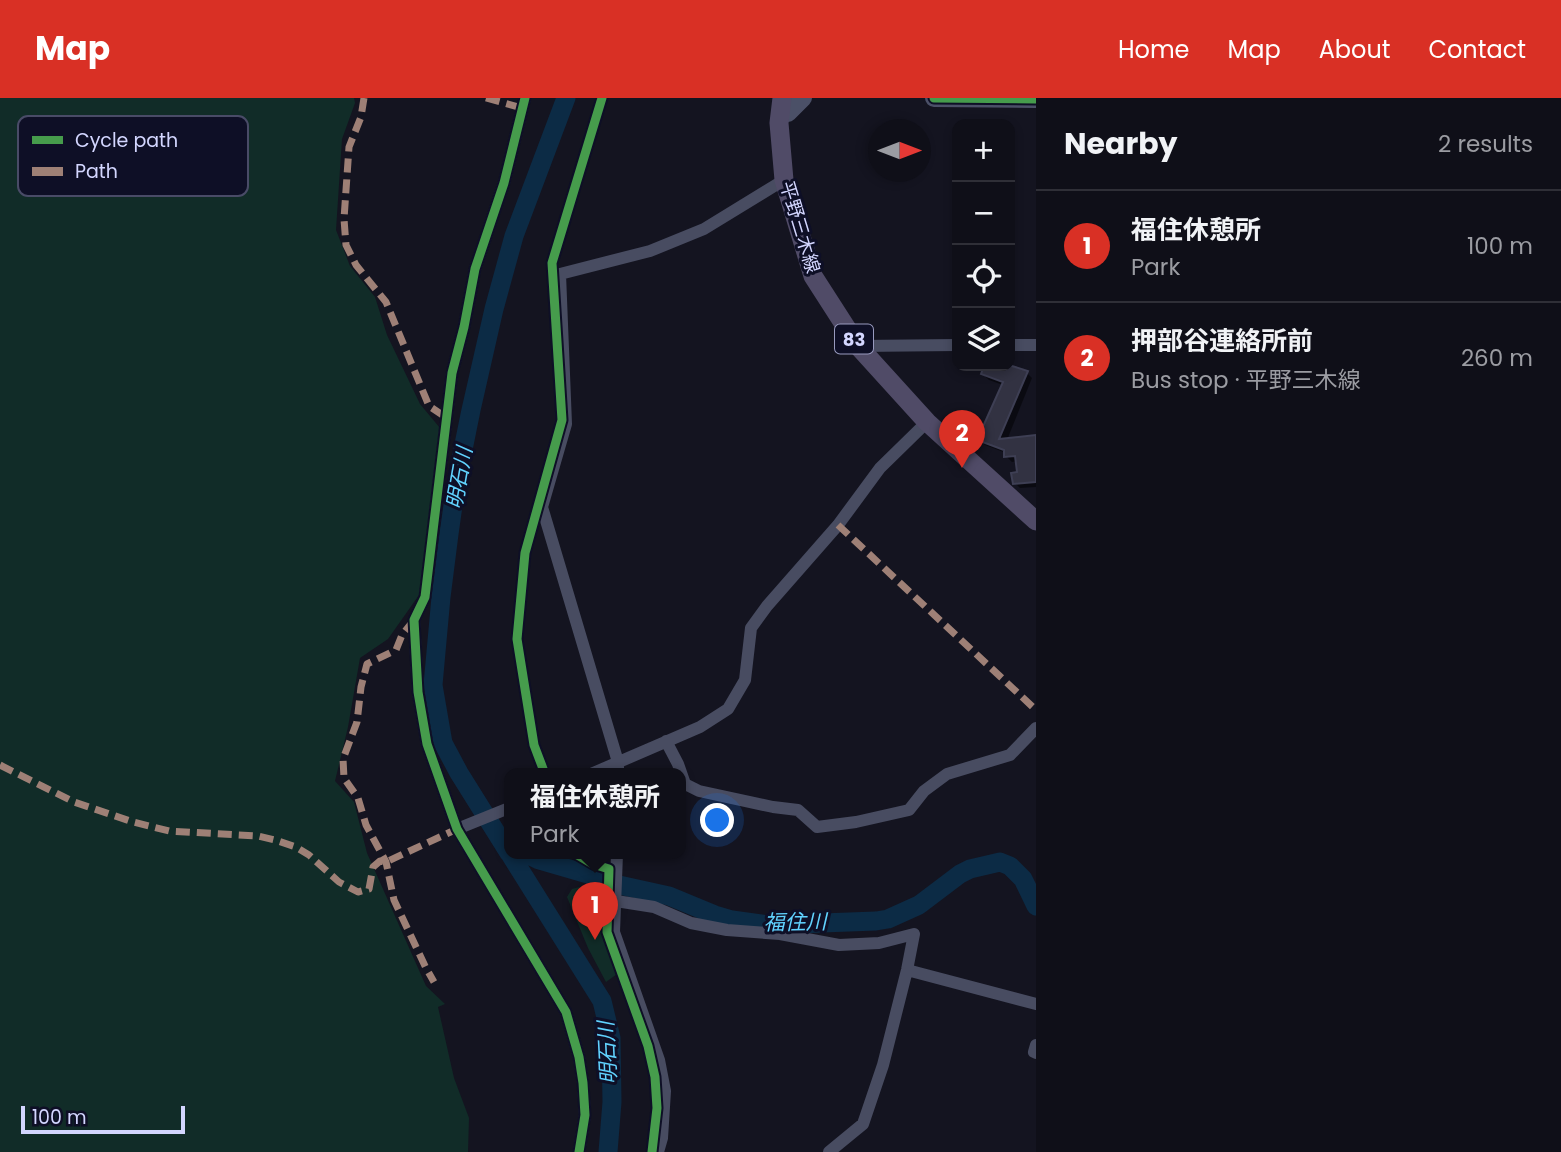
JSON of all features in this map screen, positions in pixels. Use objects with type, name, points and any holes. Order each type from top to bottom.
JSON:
[{"type":"main road","points":[[783,111],[803,98]]},
{"type":"main road","points":[[934,98],[1029,99]]},
{"type":"main road","name":"平野三木線","points":[[783,111],[784,180],[813,276],[858,346],[927,422],[1036,522]]},
{"type":"street","points":[[526,98],[504,183],[475,270],[452,373],[425,597],[414,620],[418,692],[426,744],[457,829],[566,1012],[579,1057],[583,1083],[585,1115],[579,1152]]},
{"type":"street","points":[[784,180],[704,229],[650,251],[560,274],[566,424],[542,507],[618,768],[666,741],[700,727],[728,709],[745,680],[751,628],[838,525],[880,468],[927,422]]},
{"type":"street","points":[[858,346],[952,345]]},
{"type":"street","points":[[1015,345],[1036,345]]},
{"type":"street","points":[[686,784],[699,791],[798,810],[817,827],[856,822],[909,810],[924,791],[947,774],[1010,755],[1036,728]]},
{"type":"street","points":[[666,741],[679,768]]},
{"type":"street","points":[[457,829],[504,810]]},
{"type":"street","points":[[617,859],[614,932],[659,1060],[665,1091],[662,1138],[658,1152]]},
{"type":"street","points":[[616,901],[654,907],[703,926],[780,934],[839,945],[879,943],[914,934],[883,1065],[863,1124],[829,1152]]},
{"type":"street","points":[[907,970],[1036,1004]]},
{"type":"street","points":[[1036,1045],[1036,1053]]},
{"type":"green space","points":[[0,98],[354,98],[355,103],[342,139],[336,230],[350,266],[375,297],[387,335],[420,404],[440,428],[419,595],[388,639],[360,658],[335,781],[354,802],[367,853],[426,986],[445,1004],[438,1007],[454,1078],[469,1118],[468,1152],[0,1152]]},
{"type":"green space","points":[[579,887],[605,892],[602,933],[617,974],[606,982],[588,948],[567,897],[572,889]]},
{"type":"building","points":[[1015,367],[1028,371],[999,439],[1036,435],[1036,482],[1013,484],[1011,473],[1017,472],[1015,456],[1004,457],[1004,450],[977,440],[1003,382],[981,374],[982,371],[1015,371]]},
{"type":"waterway","name":"明石川","points":[[504,845],[443,743],[433,685],[449,534],[471,410],[514,236],[566,98]]},
{"type":"waterway","name":"明石川","points":[[513,859],[602,1001],[611,1038],[612,1102],[608,1152]]},
{"type":"waterway","name":"福住川","points":[[537,859],[610,883],[669,896],[732,920],[768,925],[888,919],[919,905],[960,874],[1000,862],[1010,866],[1023,879],[1036,906]]},
{"type":"marked path","points":[[364,98],[361,117],[349,147],[344,219],[346,245],[356,265],[386,302],[429,406],[447,418]]},
{"type":"marked path","points":[[486,98],[522,108]]},
{"type":"marked path","points":[[838,525],[1036,710]]},
{"type":"marked path","points":[[414,620],[402,635],[396,650],[367,664],[357,722],[343,759],[344,778],[358,798],[366,825],[386,862],[394,900],[434,982]]},
{"type":"marked path","points":[[0,765],[74,802],[133,822],[169,831],[258,836],[296,847],[339,882],[358,892],[369,889],[373,867],[380,861],[386,862],[457,829]]},
{"type":"cycle path","points":[[525,98],[504,183],[475,269],[452,373],[425,597],[414,620],[418,692],[427,744],[457,829],[566,1012],[579,1057],[583,1083],[585,1115],[579,1152]]},
{"type":"cycle path","points":[[543,768],[534,745],[517,639],[525,553],[562,420],[552,263],[602,98]]},
{"type":"cycle path","points":[[934,98],[1036,99]]},
{"type":"cycle path","points":[[584,859],[609,869],[607,932],[648,1046],[655,1077],[657,1108],[652,1152]]},
{"type":"place","name":"押部谷連絡所前","points":[[962,468]]},
{"type":"place","name":"福住休憩所","points":[[595,940]]}]
